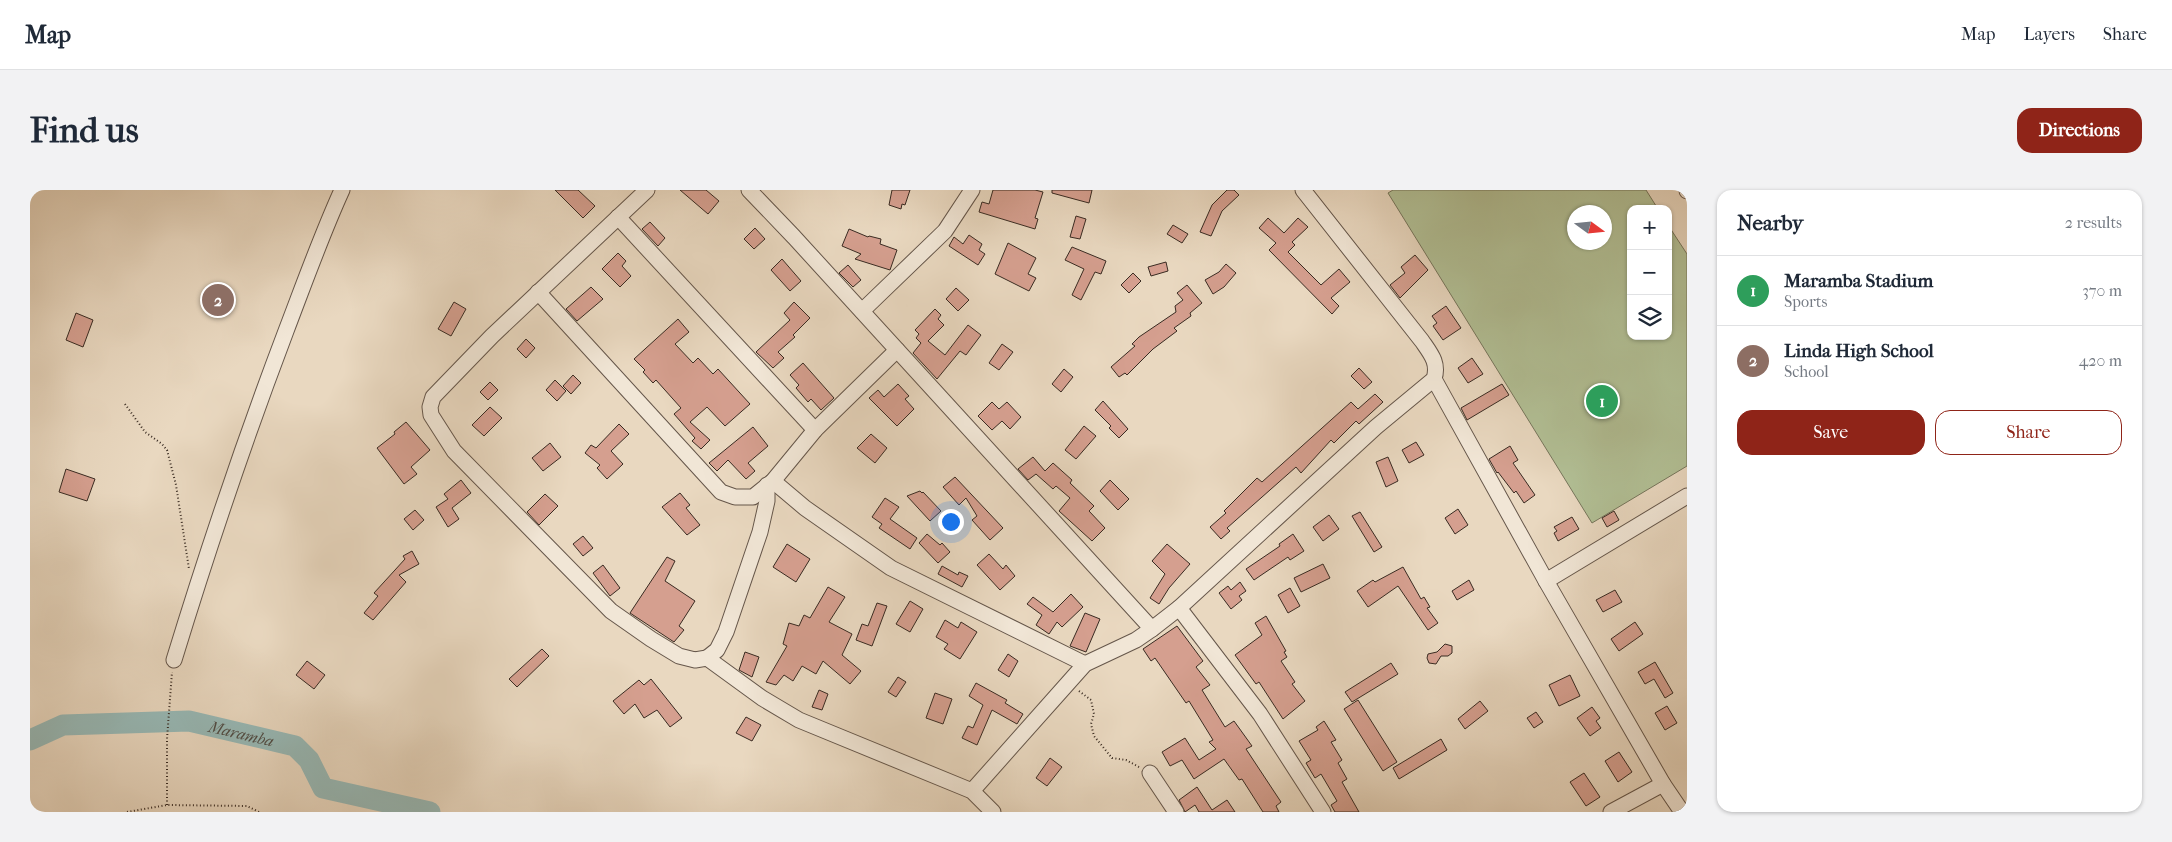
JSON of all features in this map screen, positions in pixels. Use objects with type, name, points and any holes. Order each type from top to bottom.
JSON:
[{"type":"street","points":[[174,660],[196,587],[264,390],[326,226],[342,190]]},
{"type":"street","points":[[647,190],[538,292],[433,397],[430,407],[431,415],[454,451],[611,611],[679,656],[695,660],[707,658],[717,650],[730,623],[760,532],[770,483]]},
{"type":"street","points":[[749,190],[1152,629]]},
{"type":"street","points":[[862,311],[945,231],[972,190]]},
{"type":"street","points":[[972,791],[1085,664],[1136,640],[1179,608],[1376,427],[1434,379],[1436,370],[1434,359],[1422,341],[1303,190]]},
{"type":"street","points":[[618,217],[815,430]]},
{"type":"street","points":[[538,292],[721,492],[735,497],[753,497],[770,483],[815,430],[897,350]]},
{"type":"street","points":[[1434,379],[1546,581],[1663,784],[1682,812]]},
{"type":"street","points":[[770,483],[891,568],[1085,664]]},
{"type":"street","points":[[1546,581],[1687,496]]},
{"type":"street","points":[[1179,608],[1260,714],[1323,812]]},
{"type":"street","points":[[707,658],[762,698],[799,720],[972,791],[993,812]]},
{"type":"street","points":[[1150,774],[1176,812]]},
{"type":"street","points":[[1611,812],[1663,784]]},
{"type":"path","points":[[124,404],[145,432],[162,444],[166,450],[176,485],[183,523],[185,554],[189,571],[196,587]]},
{"type":"path","points":[[1068,683],[1091,700],[1094,714],[1090,724],[1094,736],[1112,758],[1126,760],[1150,774]]},
{"type":"path","points":[[167,805],[167,739],[170,684]]},
{"type":"path","points":[[127,812],[167,805],[247,806],[259,812]]},
{"type":"green space","points":[[1393,190],[1646,190],[1655,205],[1627,205],[1627,340],[1672,340],[1672,231],[1687,254],[1687,466],[1592,523],[1388,193]]},
{"type":"building","points":[[555,190],[578,190],[595,206],[583,218]]},
{"type":"building","points":[[680,190],[706,190],[719,201],[708,214]]},
{"type":"building","points":[[892,190],[910,190],[905,205],[902,204],[901,209],[889,205]]},
{"type":"building","points":[[993,190],[1035,190],[1043,192],[1035,218],[1038,219],[1035,229],[979,212],[982,202],[989,204]]},
{"type":"building","points":[[1052,190],[1092,190],[1089,203],[1052,193]]},
{"type":"building","points":[[1227,190],[1234,190],[1239,195],[1222,211],[1211,236],[1200,232],[1212,205]]},
{"type":"building","points":[[1076,216],[1086,219],[1080,239],[1070,237]]},
{"type":"building","points":[[1268,218],[1284,233],[1298,218],[1308,227],[1292,242],[1295,245],[1288,252],[1321,285],[1339,269],[1350,282],[1331,298],[1339,306],[1332,314],[1269,250],[1276,243],[1259,228]]},
{"type":"building","points":[[650,222],[665,238],[658,246],[642,229]]},
{"type":"building","points":[[1173,225],[1188,234],[1182,243],[1167,234]]},
{"type":"building","points":[[755,228],[765,239],[754,249],[744,239]]},
{"type":"building","points":[[849,229],[868,237],[881,239],[880,244],[897,250],[890,270],[855,259],[861,254],[842,246]]},
{"type":"building","points":[[969,235],[982,244],[979,250],[985,254],[978,265],[949,246],[954,237],[963,244]]},
{"type":"building","points":[[1008,243],[1036,258],[1028,274],[1036,278],[1029,291],[995,274]]},
{"type":"building","points":[[1072,247],[1106,261],[1101,274],[1095,272],[1081,300],[1072,295],[1084,269],[1065,260]]},
{"type":"building","points":[[618,253],[626,261],[622,266],[631,276],[620,287],[602,269]]},
{"type":"building","points":[[1415,255],[1428,270],[1400,298],[1390,285],[1405,273],[1401,267]]},
{"type":"building","points":[[782,259],[801,281],[790,291],[771,270]]},
{"type":"building","points":[[1166,262],[1168,271],[1151,276],[1148,267]]},
{"type":"building","points":[[1226,264],[1236,273],[1224,287],[1213,294],[1205,280],[1219,272]]},
{"type":"building","points":[[848,265],[861,280],[853,287],[839,273]]},
{"type":"building","points":[[1133,273],[1141,281],[1129,293],[1121,285]]},
{"type":"building","points":[[1187,285],[1202,303],[1190,313],[1191,316],[1174,328],[1177,331],[1153,349],[1127,375],[1125,373],[1119,377],[1111,367],[1135,346],[1132,344],[1139,337],[1176,312],[1175,306],[1183,300],[1177,293]]},
{"type":"building","points":[[591,287],[603,299],[577,321],[566,309]]},
{"type":"building","points":[[956,288],[969,300],[958,311],[946,299]]},
{"type":"building","points":[[454,302],[466,309],[451,336],[438,329]]},
{"type":"building","points":[[794,302],[810,318],[793,335],[795,337],[778,352],[784,358],[773,368],[756,352],[790,320],[784,313]]},
{"type":"building","points":[[1446,306],[1461,328],[1443,340],[1433,326],[1437,323],[1432,316]]},
{"type":"building","points":[[935,309],[941,315],[938,319],[944,325],[928,341],[945,355],[968,325],[981,335],[966,355],[960,351],[937,379],[913,353],[921,343],[916,338],[919,334],[915,330]]},
{"type":"building","points":[[76,313],[93,320],[83,347],[66,340]]},
{"type":"building","points":[[678,319],[689,332],[675,344],[693,363],[698,358],[713,374],[718,369],[750,404],[725,426],[707,407],[690,422],[710,440],[701,449],[692,441],[695,438],[674,414],[681,408],[656,380],[653,383],[643,372],[645,370],[634,359]]},
{"type":"building","points":[[526,339],[535,348],[526,358],[517,349]]},
{"type":"building","points":[[1002,344],[1013,352],[999,370],[989,363]]},
{"type":"building","points":[[1472,358],[1483,374],[1468,383],[1458,368]]},
{"type":"building","points":[[803,363],[834,398],[821,410],[811,399],[808,402],[796,388],[799,385],[790,375]]},
{"type":"building","points":[[1359,368],[1372,382],[1364,389],[1351,376]]},
{"type":"building","points":[[1064,369],[1073,377],[1061,392],[1052,384]]},
{"type":"building","points":[[573,375],[581,383],[571,394],[563,386]]},
{"type":"building","points":[[555,380],[566,391],[557,401],[546,390]]},
{"type":"building","points":[[490,382],[498,390],[488,400],[480,392]]},
{"type":"building","points":[[898,384],[909,396],[905,399],[914,409],[897,426],[869,398],[878,390],[884,397]]},
{"type":"building","points":[[1502,384],[1509,395],[1467,420],[1461,408]]},
{"type":"building","points":[[1375,394],[1383,402],[1359,424],[1356,421],[1334,443],[1331,440],[1301,473],[1296,467],[1227,528],[1230,531],[1221,539],[1210,527],[1226,513],[1224,511],[1257,478],[1262,482],[1351,402],[1358,409]]},
{"type":"building","points":[[1103,401],[1128,429],[1119,438],[1109,428],[1111,426],[1095,410]]},
{"type":"building","points":[[992,402],[999,409],[1007,402],[1021,417],[1010,429],[1002,421],[992,430],[978,416]]},
{"type":"building","points":[[490,407],[502,418],[484,436],[472,425]]},
{"type":"building","points":[[406,422],[430,450],[411,467],[417,474],[404,484],[377,448],[395,434],[394,432]]},
{"type":"building","points":[[619,424],[629,434],[611,451],[623,464],[607,479],[597,468],[600,465],[585,453],[591,445],[596,448]]},
{"type":"building","points":[[1084,426],[1096,436],[1076,459],[1065,450]]},
{"type":"building","points":[[753,427],[768,446],[748,463],[755,471],[746,479],[728,460],[717,471],[709,463]]},
{"type":"building","points":[[871,434],[887,448],[875,463],[857,448]]},
{"type":"building","points":[[1416,442],[1424,455],[1409,463],[1402,450]]},
{"type":"building","points":[[550,443],[561,457],[543,471],[532,458]]},
{"type":"building","points":[[1510,446],[1518,460],[1513,463],[1535,495],[1524,503],[1516,491],[1514,493],[1497,473],[1489,459]]},
{"type":"building","points":[[1033,457],[1045,471],[1053,463],[1072,480],[1070,483],[1094,506],[1089,511],[1105,528],[1092,541],[1059,511],[1070,498],[1056,486],[1053,489],[1036,474],[1028,480],[1018,469]]},
{"type":"building","points":[[1388,457],[1398,481],[1386,487],[1376,462]]},
{"type":"building","points":[[66,469],[95,479],[87,501],[59,492]]},
{"type":"building","points":[[955,477],[1003,528],[990,540],[972,520],[977,516],[966,498],[959,505],[943,487]]},
{"type":"building","points":[[461,480],[471,493],[452,508],[459,519],[448,527],[436,507],[448,499],[444,494]]},
{"type":"building","points":[[1110,480],[1129,499],[1118,510],[1100,491]]},
{"type":"building","points":[[920,491],[941,511],[930,521],[907,496]]},
{"type":"building","points":[[680,493],[690,505],[686,508],[700,525],[687,535],[662,507]]},
{"type":"building","points":[[545,494],[558,506],[539,525],[527,512]]},
{"type":"building","points":[[885,498],[899,507],[890,519],[917,538],[910,549],[879,528],[882,524],[872,517]]},
{"type":"building","points":[[1458,509],[1468,525],[1455,534],[1445,518]]},
{"type":"building","points":[[415,510],[424,520],[413,530],[404,519]]},
{"type":"building","points":[[1614,511],[1619,520],[1607,527],[1602,518]]},
{"type":"building","points":[[1360,512],[1382,547],[1374,552],[1352,516]]},
{"type":"building","points":[[1329,515],[1339,529],[1323,541],[1313,527]]},
{"type":"building","points":[[1572,517],[1579,529],[1558,541],[1554,533],[1557,531],[1554,527]]},
{"type":"building","points":[[927,534],[940,545],[942,543],[950,552],[938,563],[919,543]]},
{"type":"building","points":[[1293,534],[1304,551],[1290,560],[1288,557],[1254,580],[1246,569],[1280,546],[1279,544]]},
{"type":"building","points":[[583,536],[593,548],[583,556],[573,544]]},
{"type":"building","points":[[787,544],[810,559],[796,582],[773,567]]},
{"type":"building","points":[[1167,544],[1190,564],[1169,588],[1159,604],[1150,598],[1165,574],[1152,561]]},
{"type":"building","points":[[412,551],[419,564],[399,575],[406,582],[373,620],[364,613],[378,596],[374,593],[405,559],[403,556]]},
{"type":"building","points":[[989,554],[1003,569],[1006,565],[1015,576],[1000,590],[977,565]]},
{"type":"building","points":[[667,557],[675,561],[665,581],[695,601],[679,626],[684,630],[674,642],[630,613]]},
{"type":"building","points":[[1323,564],[1330,578],[1301,592],[1294,578]]},
{"type":"building","points":[[603,565],[620,588],[610,596],[593,573]]},
{"type":"building","points":[[942,566],[958,575],[959,572],[968,576],[962,587],[938,574]]},
{"type":"building","points":[[1403,567],[1421,599],[1424,597],[1430,607],[1427,608],[1438,623],[1428,630],[1398,586],[1368,607],[1357,591],[1373,580],[1375,582]]},
{"type":"building","points":[[1469,580],[1474,590],[1457,600],[1452,591]]},
{"type":"building","points":[[1240,582],[1246,591],[1239,596],[1242,600],[1231,609],[1219,593],[1228,586],[1231,590]]},
{"type":"building","points":[[828,587],[845,597],[829,622],[852,634],[842,655],[861,671],[850,684],[823,661],[816,674],[802,666],[793,681],[784,675],[776,685],[766,682],[787,646],[783,644],[789,623],[799,626],[804,615],[810,618]]},
{"type":"building","points":[[1290,588],[1300,606],[1288,613],[1278,595]]},
{"type":"building","points":[[1615,590],[1622,602],[1603,612],[1596,600]]},
{"type":"building","points":[[1071,594],[1083,607],[1062,627],[1057,622],[1049,634],[1036,625],[1042,615],[1027,604],[1033,597],[1053,612]]},
{"type":"building","points":[[910,601],[923,609],[910,632],[896,624]]},
{"type":"building","points":[[877,603],[887,606],[872,646],[856,640],[862,624],[868,626]]},
{"type":"building","points":[[1085,613],[1100,619],[1086,652],[1070,646]]},
{"type":"building","points":[[1266,616],[1286,651],[1284,652],[1287,657],[1281,661],[1295,682],[1292,684],[1305,701],[1283,719],[1259,682],[1256,684],[1235,655],[1262,635],[1255,623]]},
{"type":"building","points":[[945,620],[958,628],[961,622],[977,632],[960,659],[944,649],[948,644],[936,637]]},
{"type":"building","points":[[1635,622],[1643,634],[1619,651],[1611,639]]},
{"type":"building","points":[[1177,626],[1203,661],[1196,667],[1210,685],[1202,690],[1225,727],[1234,721],[1252,746],[1246,749],[1281,802],[1276,806],[1279,812],[1263,812],[1242,779],[1239,780],[1224,759],[1194,779],[1182,760],[1170,766],[1162,752],[1185,738],[1199,760],[1216,749],[1209,742],[1213,740],[1189,701],[1186,703],[1155,658],[1151,661],[1143,649]]},
{"type":"building","points":[[1445,644],[1452,646],[1452,653],[1448,656],[1441,656],[1436,664],[1429,663],[1428,654],[1437,652]]},
{"type":"building","points":[[542,649],[549,656],[517,687],[509,679]]},
{"type":"building","points":[[745,652],[759,657],[752,677],[739,670]]},
{"type":"building","points":[[1008,654],[1018,661],[1009,677],[998,670]]},
{"type":"building","points":[[307,661],[325,675],[314,689],[296,675]]},
{"type":"building","points":[[1655,662],[1673,693],[1665,698],[1654,679],[1645,684],[1638,672]]},
{"type":"building","points":[[1391,663],[1398,674],[1352,702],[1345,692]]},
{"type":"building","points":[[1570,675],[1580,696],[1559,706],[1549,685]]},
{"type":"building","points":[[898,677],[906,682],[896,697],[888,692]]},
{"type":"building","points":[[651,679],[682,718],[670,727],[657,710],[644,718],[635,704],[624,714],[613,701],[639,680],[644,685]]},
{"type":"building","points":[[976,683],[1007,700],[1005,703],[1023,714],[1017,724],[992,710],[977,745],[962,738],[968,726],[973,728],[983,705],[969,696]]},
{"type":"building","points":[[819,690],[828,694],[822,710],[812,707]]},
{"type":"building","points":[[935,693],[952,699],[943,724],[926,718]]},
{"type":"building","points":[[1358,700],[1397,762],[1383,771],[1344,709]]},
{"type":"building","points":[[1480,701],[1488,711],[1465,729],[1458,719]]},
{"type":"building","points":[[1667,706],[1677,723],[1665,730],[1655,713]]},
{"type":"building","points":[[1592,707],[1600,718],[1596,721],[1601,728],[1590,736],[1577,718]]},
{"type":"building","points":[[1536,712],[1543,722],[1534,728],[1527,718]]},
{"type":"building","points":[[746,717],[761,725],[752,741],[736,733]]},
{"type":"building","points":[[1324,721],[1336,740],[1331,742],[1342,760],[1338,763],[1347,779],[1342,782],[1359,812],[1335,812],[1331,805],[1337,801],[1321,774],[1315,778],[1306,763],[1311,760],[1299,741],[1318,730],[1316,727]]},
{"type":"building","points":[[1441,739],[1447,750],[1399,779],[1393,768]]},
{"type":"building","points":[[1619,752],[1632,772],[1618,782],[1605,761]]},
{"type":"building","points":[[1050,758],[1062,767],[1047,786],[1036,778]]},
{"type":"building","points":[[1584,773],[1600,797],[1586,806],[1570,782]]},
{"type":"building","points":[[1197,787],[1212,810],[1227,800],[1235,812],[1199,812],[1195,805],[1185,812],[1179,800]]},
{"type":"waterway","name":"Maramba","points":[[30,740],[63,725],[189,721],[295,746],[309,760],[323,788],[430,812]]},
{"type":"place","name":"Linda High School","points":[[218,300]]},
{"type":"place","name":"Maramba Stadium","points":[[1602,401]]}]
